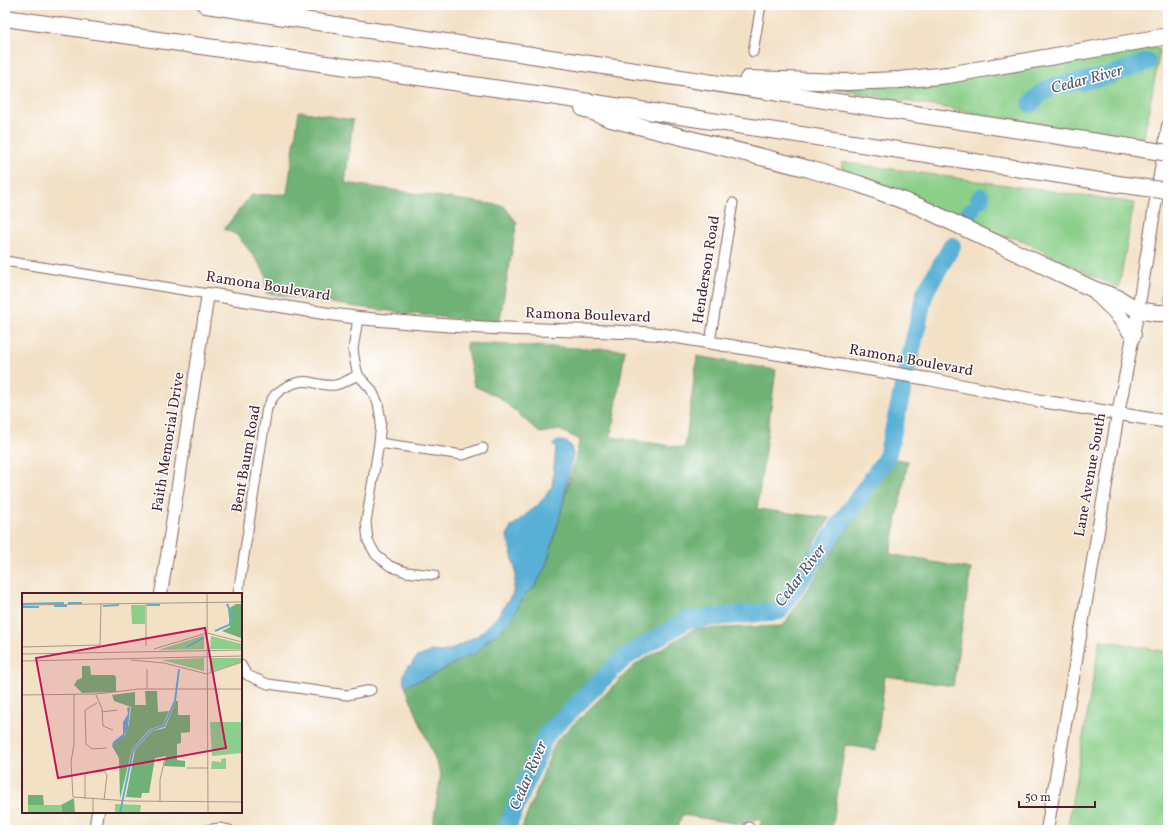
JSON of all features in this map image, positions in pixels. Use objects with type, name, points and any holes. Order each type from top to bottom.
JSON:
[{"type":"highway","points":[[206,5],[1168,153]]},
{"type":"highway","points":[[5,18],[557,97],[1168,191]]},
{"type":"highway","points":[[659,74],[847,82],[899,80],[948,75],[1168,36]]},
{"type":"highway","points":[[557,97],[611,119],[809,169],[859,184],[920,207],[1093,289],[1118,298],[1138,310],[1168,313]]},
{"type":"highway","points":[[1093,289],[1116,312],[1133,335]]},
{"type":"street","points":[[753,52],[761,5]]},
{"type":"street","name":"Lane Avenue South","points":[[1047,830],[1118,414],[1138,310],[1168,126]]},
{"type":"street","name":"Henderson Road","points":[[710,342],[733,203]]},
{"type":"street","name":"Ramona Boulevard","points":[[5,261],[358,318],[508,329],[659,334],[928,379],[1035,400],[1168,422]]},
{"type":"street","name":"Faith Memorial Drive","points":[[161,593],[208,294]]},
{"type":"street","points":[[358,318],[353,350],[355,362],[358,375],[371,389],[378,403],[381,421],[379,443],[366,522],[368,541],[376,556],[390,566],[406,572],[434,575]]},
{"type":"street","name":"Bent Baum Road","points":[[238,593],[267,408],[275,395],[286,387],[307,382],[335,385],[358,375]]},
{"type":"street","points":[[379,443],[463,455],[483,448]]},
{"type":"street","points":[[242,666],[248,675],[268,684],[347,695],[371,690]]},
{"type":"street","points":[[95,830],[98,813]]},
{"type":"street","points":[[207,830],[219,828],[229,830]]},
{"type":"green space","points":[[1145,47],[1160,50],[1143,142],[830,88]]},
{"type":"green space","points":[[299,111],[353,120],[345,183],[504,206],[517,223],[499,324],[356,307],[266,293],[266,275],[256,259],[237,235],[224,229],[251,195],[287,194]]},
{"type":"green space","points":[[842,162],[1134,203],[1119,287],[1099,279],[1018,239],[979,231],[842,170]]},
{"type":"green space","points":[[1168,250],[1168,302],[1160,301]]},
{"type":"green space","points":[[466,343],[625,350],[611,437],[685,448],[697,356],[776,370],[757,509],[830,518],[777,603],[686,615],[621,654],[539,732],[499,830],[432,830],[441,774],[405,686],[431,676],[466,657],[476,654],[489,639],[508,624],[526,593],[534,588],[546,566],[580,440],[560,430],[540,433],[499,397],[474,386]]},
{"type":"green space","points":[[894,459],[908,461],[890,554],[971,569],[953,686],[885,676],[876,750],[845,745],[832,830],[758,830],[762,820],[749,819],[746,825],[682,815],[676,830],[521,830],[556,741],[635,665],[694,629],[783,626]]},
{"type":"green space","points":[[1100,640],[1168,652],[1168,830],[1067,830]]},
{"type":"water","points":[[559,441],[566,442],[571,446],[573,455],[561,512],[546,566],[534,588],[526,593],[508,624],[489,639],[476,654],[466,657],[431,676],[405,686],[405,673],[408,666],[412,665],[413,661],[417,657],[431,651],[440,652],[450,650],[479,635],[497,617],[513,593],[516,572],[507,536],[511,527],[538,505],[552,487],[556,448],[553,444]]},
{"type":"waterway","name":"Cedar River","points":[[1031,104],[1041,93],[1052,87],[1108,76],[1147,62]]},
{"type":"waterway","name":"Cedar River","points":[[506,830],[546,735],[624,658],[687,620],[779,611],[887,457],[925,292],[952,246]]}]
